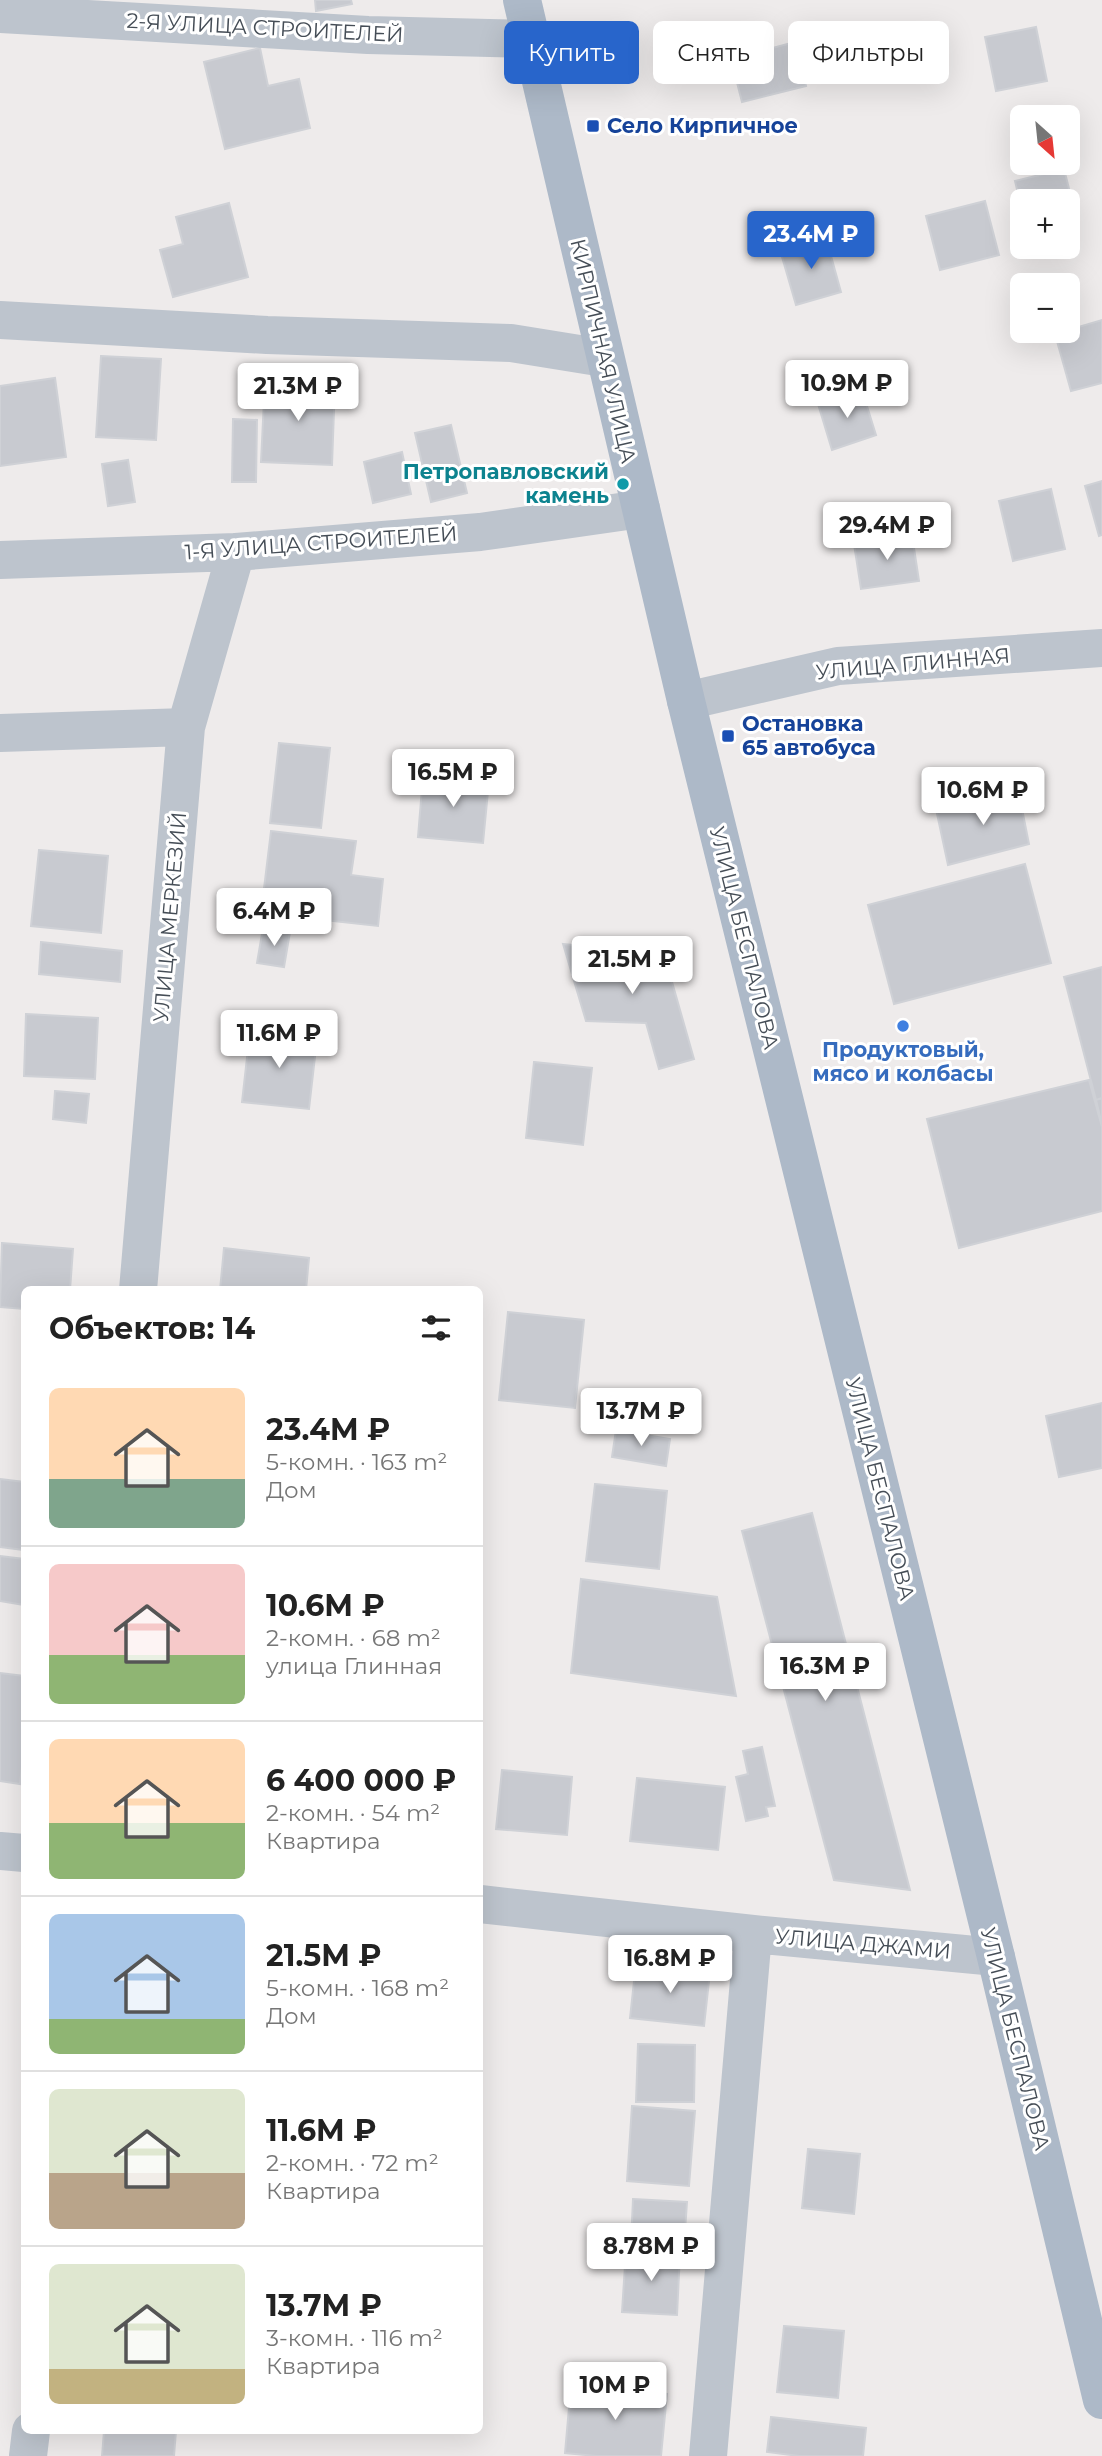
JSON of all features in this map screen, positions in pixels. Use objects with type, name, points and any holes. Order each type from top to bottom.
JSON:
[{"type":"main road","name":"КИРПИЧНАЯ УЛИЦА","points":[[522,0],[526,21]]},
{"type":"main road","name":"КИРПИЧНАЯ УЛИЦА","points":[[540,84],[686,701]]},
{"type":"main road","name":"УЛИЦА БЕСПАЛОВА","points":[[686,701],[996,1956],[1102,2400]]},
{"type":"street","name":"2-Я УЛИЦА СТРОИТЕЛЕЙ","points":[[0,14],[368,35],[504,38]]},
{"type":"street","points":[[0,320],[267,335],[511,344],[604,358]]},
{"type":"street","name":"1-Я УЛИЦА СТРОИТЕЛЕЙ","points":[[0,560],[236,552],[480,532],[641,509]]},
{"type":"street","name":"УЛИЦА МЕРКЕЗИЙ","points":[[138,1286],[186,727],[236,552]]},
{"type":"street","name":"УЛИЦА ГЛИННАЯ","points":[[686,701],[838,666],[1102,649]]},
{"type":"street","points":[[0,733],[186,727]]},
{"type":"street","points":[[0,1851],[21,1853]]},
{"type":"street","name":"УЛИЦА ДЖАМИ","points":[[483,1904],[754,1934],[996,1956]]},
{"type":"street","points":[[708,2456],[754,1934]]},
{"type":"street","points":[[29,2456],[31,2434]]},
{"type":"building","points":[[315,0],[351,0],[352,4],[316,11]]},
{"type":"building","points":[[1036,27],[1047,81],[996,91],[985,37]]},
{"type":"building","points":[[788,44],[788,84],[806,86],[742,102],[737,84],[774,84],[774,48]]},
{"type":"building","points":[[260,48],[268,86],[299,79],[310,128],[225,149],[204,62]]},
{"type":"building","points":[[1040,175],[1066,175],[1069,189],[1017,189],[1015,181]]},
{"type":"building","points":[[985,201],[999,255],[940,270],[926,216]]},
{"type":"building","points":[[229,203],[248,277],[173,297],[160,250],[183,244],[176,217]]},
{"type":"building","points":[[826,238],[841,292],[796,305],[780,250]]},
{"type":"building","points":[[1102,320],[1102,383],[1071,391],[1058,343],[1080,343],[1080,327]]},
{"type":"building","points":[[101,356],[161,359],[156,440],[96,437]]},
{"type":"building","points":[[55,378],[66,457],[0,466],[0,386]]},
{"type":"building","points":[[265,380],[335,383],[332,465],[261,462]]},
{"type":"building","points":[[862,390],[876,435],[832,450],[818,404]]},
{"type":"building","points":[[233,419],[257,420],[256,482],[232,482]]},
{"type":"building","points":[[451,425],[467,493],[431,502],[415,433]]},
{"type":"building","points":[[402,452],[411,494],[373,503],[364,462]]},
{"type":"building","points":[[128,460],[135,502],[108,506],[102,464]]},
{"type":"building","points":[[1102,481],[1102,535],[1099,536],[1085,486]]},
{"type":"building","points":[[1051,489],[1065,549],[1013,561],[999,501]]},
{"type":"building","points":[[912,535],[919,581],[861,589],[854,544]]},
{"type":"building","points":[[279,743],[330,748],[321,828],[270,823]]},
{"type":"building","points":[[423,776],[489,781],[483,843],[418,837]]},
{"type":"building","points":[[1018,789],[1029,844],[948,865],[936,809]]},
{"type":"building","points":[[271,831],[356,841],[351,875],[383,879],[378,926],[261,913]]},
{"type":"building","points":[[39,850],[108,856],[101,933],[31,926]]},
{"type":"building","points":[[1025,864],[1051,963],[894,1004],[868,905]]},
{"type":"building","points":[[263,928],[290,932],[284,967],[257,963]]},
{"type":"building","points":[[41,942],[122,951],[120,982],[39,974]]},
{"type":"building","points":[[563,944],[664,954],[694,1059],[659,1069],[646,1023],[586,1021]]},
{"type":"building","points":[[1102,967],[1102,1098],[1096,1100],[1064,977]]},
{"type":"building","points":[[26,1014],[98,1018],[95,1079],[24,1076]]},
{"type":"building","points":[[250,1031],[317,1039],[309,1109],[242,1102]]},
{"type":"building","points":[[534,1062],[592,1068],[583,1145],[526,1138]]},
{"type":"building","points":[[1089,1080],[1102,1127],[1102,1211],[959,1248],[927,1119]]},
{"type":"building","points":[[55,1091],[89,1094],[86,1123],[53,1119]]},
{"type":"building","points":[[1102,1098],[1102,1125],[1096,1100]]},
{"type":"building","points":[[2,1243],[73,1249],[70,1286],[21,1286],[21,1309],[0,1307]]},
{"type":"building","points":[[224,1248],[309,1258],[306,1286],[220,1286]]},
{"type":"building","points":[[508,1312],[584,1320],[575,1408],[499,1400]]},
{"type":"building","points":[[1102,1403],[1102,1468],[1059,1477],[1046,1416]]},
{"type":"building","points":[[616,1430],[670,1439],[666,1466],[612,1457]]},
{"type":"building","points":[[0,1479],[21,1482],[21,1550],[0,1547]]},
{"type":"building","points":[[595,1484],[667,1491],[659,1569],[586,1561]]},
{"type":"building","points":[[812,1513],[910,1890],[834,1880],[742,1531]]},
{"type":"building","points":[[0,1556],[21,1559],[21,1604],[0,1601]]},
{"type":"building","points":[[581,1579],[717,1597],[736,1696],[571,1673]]},
{"type":"building","points":[[0,1673],[21,1676],[21,1775],[20,1784],[0,1781]]},
{"type":"building","points":[[762,1747],[775,1806],[766,1807],[768,1816],[746,1821],[736,1777],[748,1774],[743,1751]]},
{"type":"building","points":[[502,1770],[572,1777],[567,1835],[496,1829]]},
{"type":"building","points":[[637,1778],[725,1787],[718,1850],[630,1841]]},
{"type":"building","points":[[636,1963],[710,1972],[704,2026],[630,2018]]},
{"type":"building","points":[[638,2044],[695,2045],[694,2102],[636,2102]]},
{"type":"building","points":[[632,2106],[695,2111],[689,2186],[627,2181]]},
{"type":"building","points":[[808,2149],[860,2154],[854,2214],[802,2208]]},
{"type":"building","points":[[633,2199],[687,2202],[684,2245],[631,2243]]},
{"type":"building","points":[[626,2250],[680,2253],[677,2315],[622,2312]]},
{"type":"building","points":[[784,2326],[844,2331],[838,2398],[777,2392]]},
{"type":"building","points":[[571,2385],[667,2394],[661,2456],[565,2453]]},
{"type":"building","points":[[771,2417],[866,2428],[863,2456],[799,2456],[767,2452]]},
{"type":"building","points":[[104,2434],[176,2434],[174,2456],[102,2456]]},
{"type":"place","name":"Село Кирпичное","points":[[593,126]]},
{"type":"place","name":"Петропавловский камень","points":[[623,484]]},
{"type":"place","name":"Остановка 65 автобуса","points":[[728,736]]},
{"type":"place","name":"Продуктовый, мясо и колбасы","points":[[903,1026]]}]
